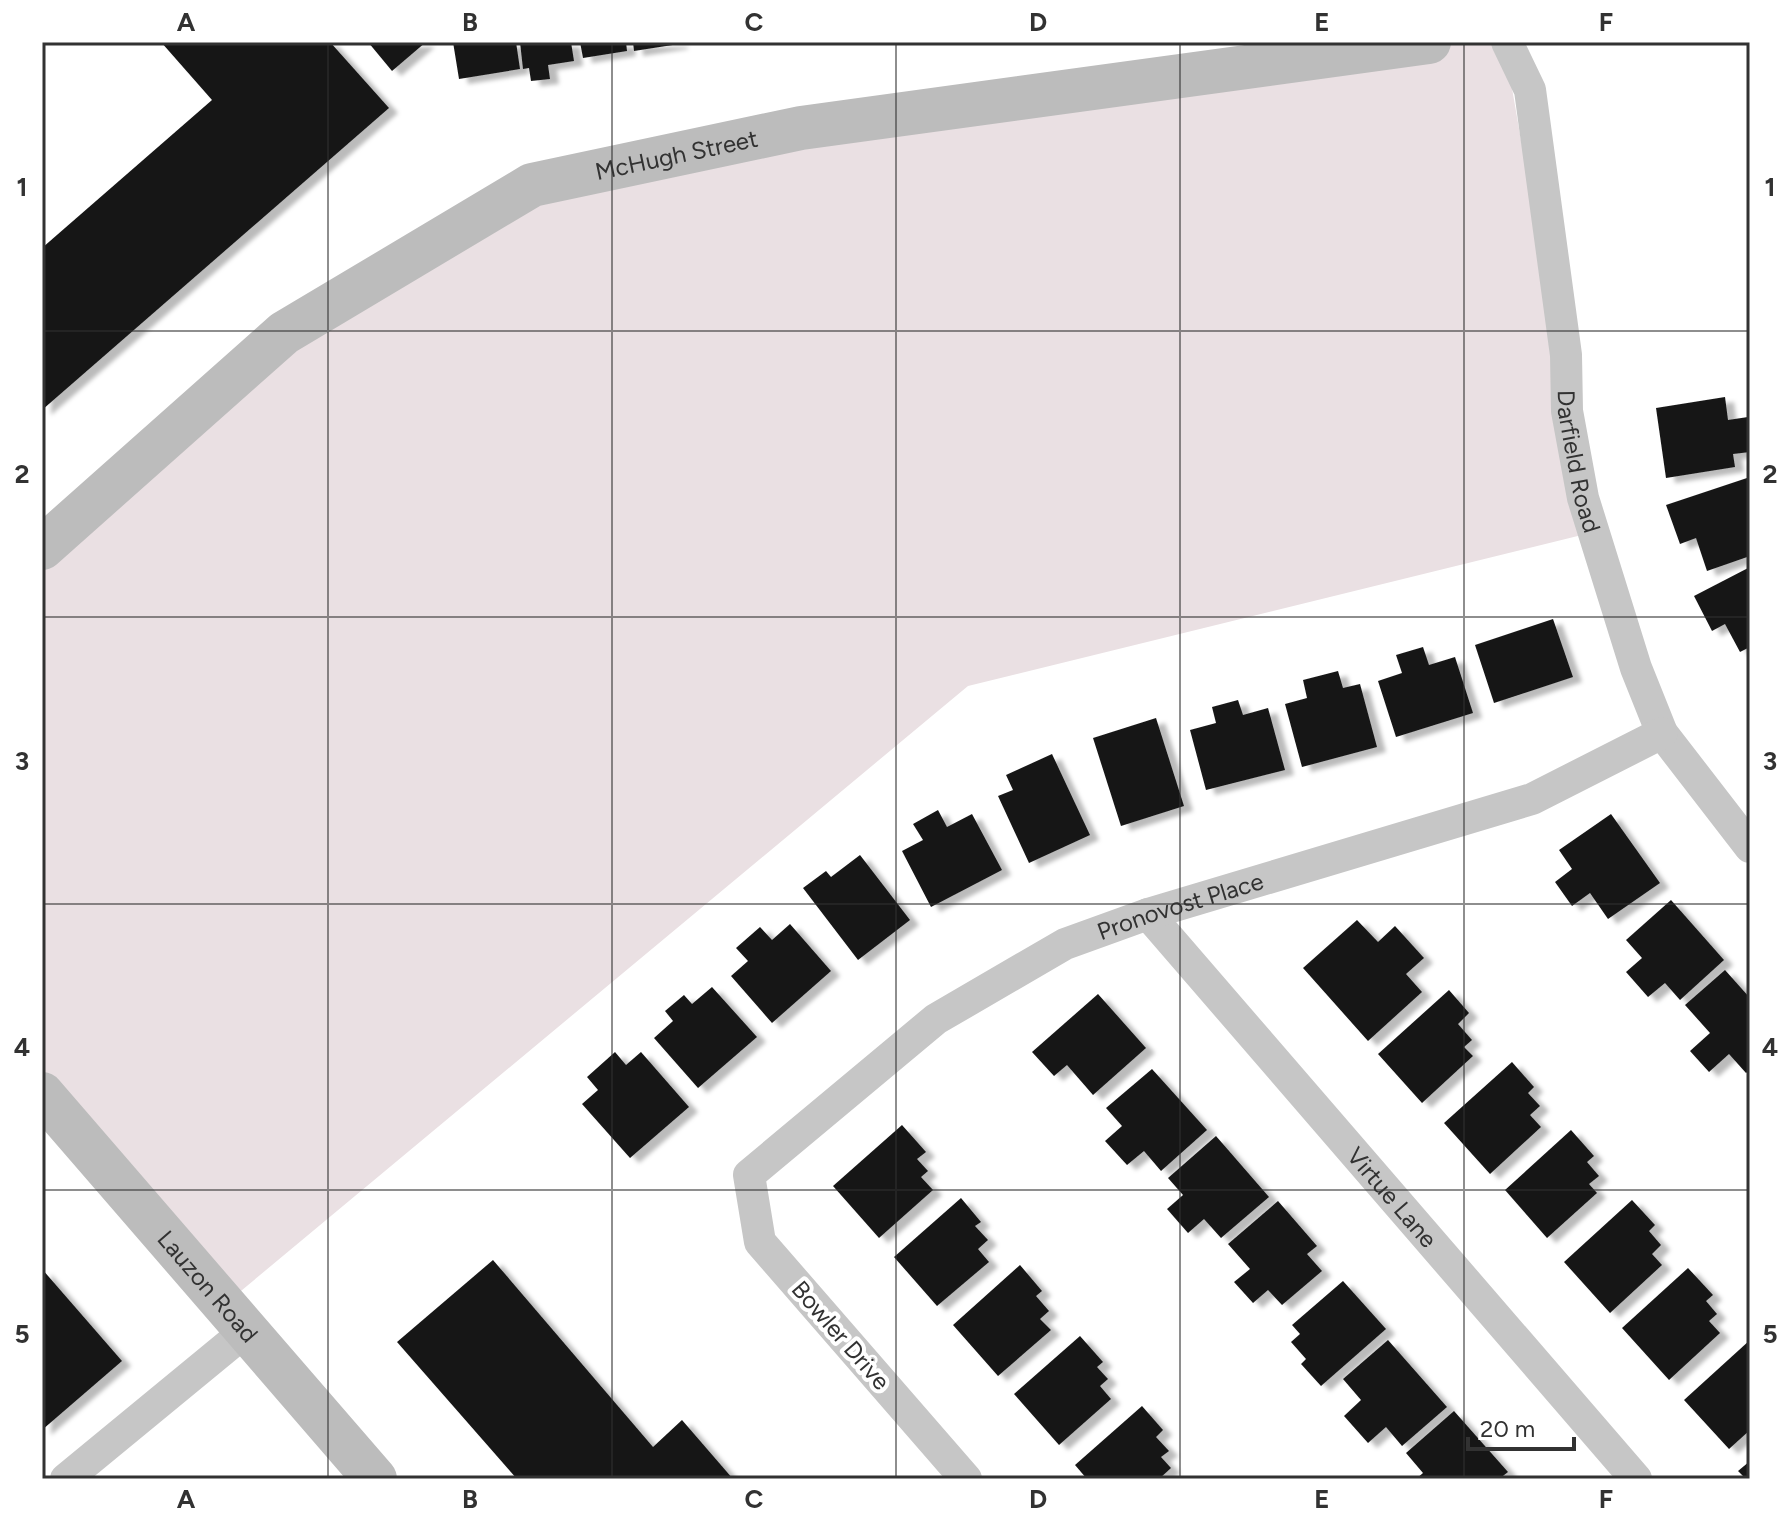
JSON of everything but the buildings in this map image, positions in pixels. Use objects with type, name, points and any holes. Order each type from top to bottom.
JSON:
[{"type":"main road","name":"McHugh Street","points":[[42,548],[284,333],[532,185],[801,128],[1429,42]]},
{"type":"main road","name":"Lauzon Road","points":[[42,1094],[375,1479]]},
{"type":"street","name":"Darfield Road","points":[[1507,42],[1530,90],[1566,355],[1567,411],[1583,498],[1636,668],[1662,733],[1750,847]]},
{"type":"street","name":"Pronovost Place","points":[[749,1175],[936,1019],[1065,944],[1148,914],[1532,799],[1662,733]]},
{"type":"street","name":"Virtue Lane","points":[[1148,914],[1636,1479]]},
{"type":"street","name":"Bowler Drive","points":[[749,1175],[760,1242],[966,1479]]},
{"type":"street","points":[[66,1479],[247,1330]]},
{"type":"shaded area","points":[[1429,42],[1504,42],[1583,498],[1594,532],[968,686],[224,1305],[42,1096],[42,548],[284,333],[532,185]]}]
